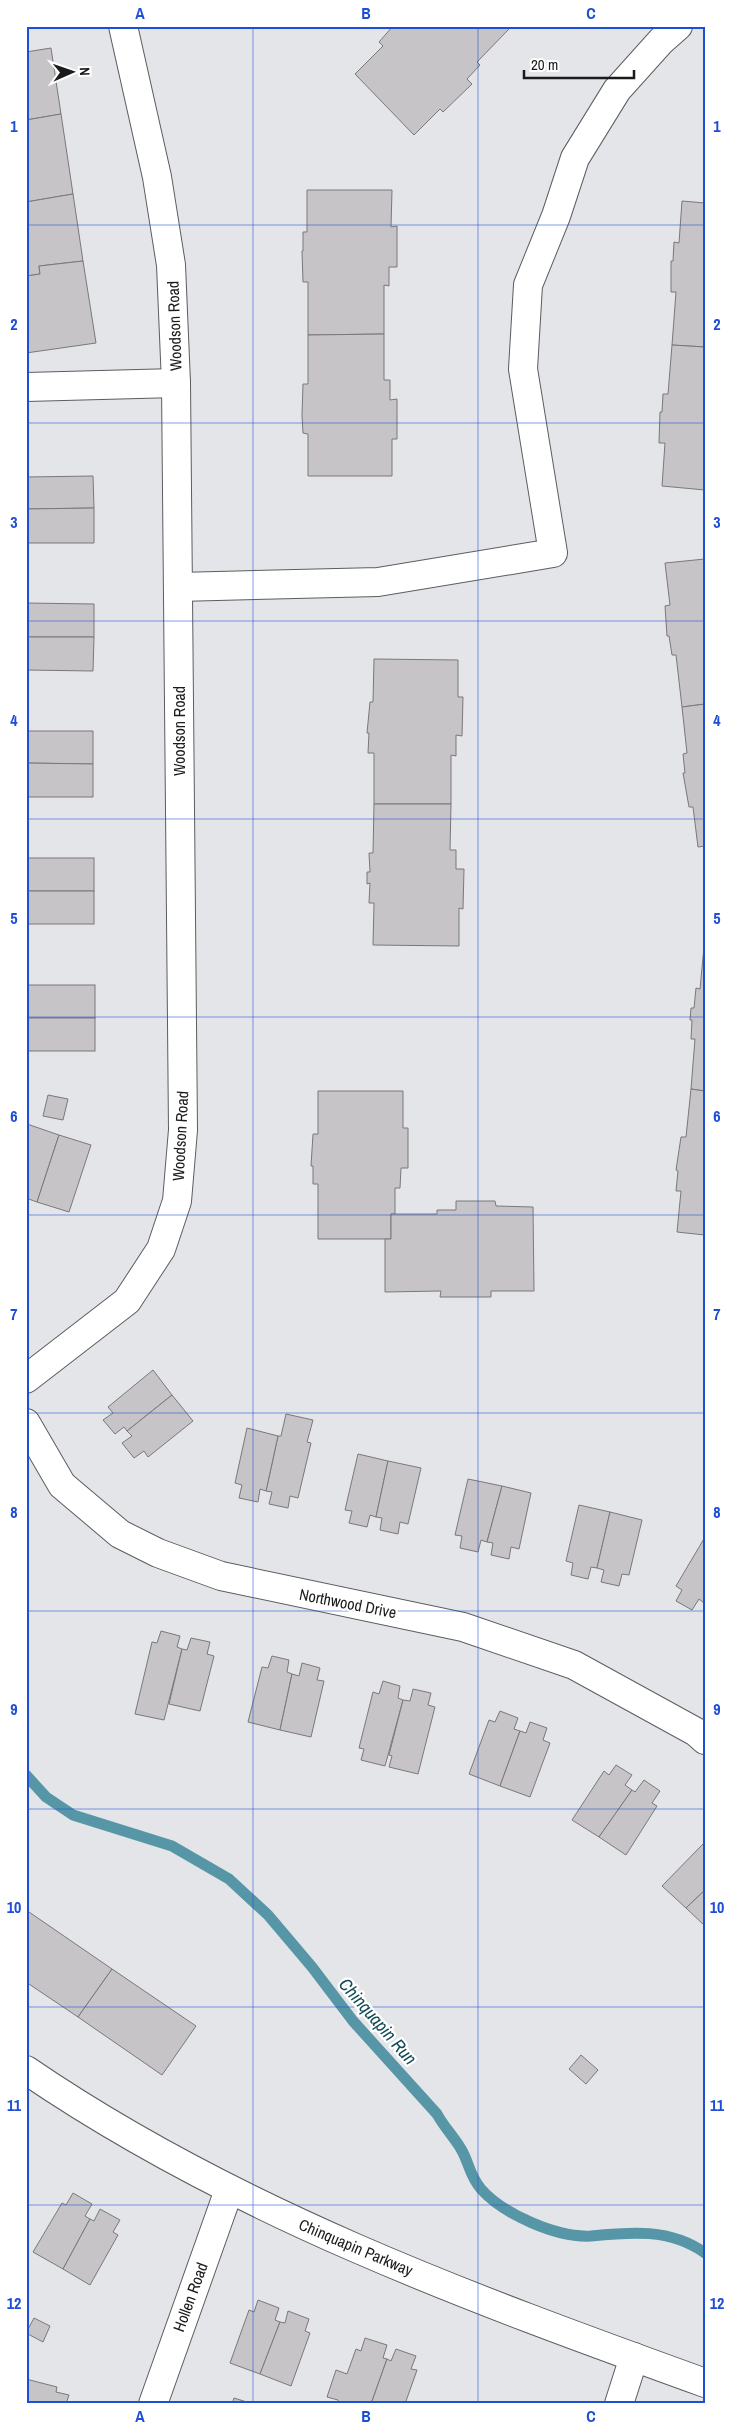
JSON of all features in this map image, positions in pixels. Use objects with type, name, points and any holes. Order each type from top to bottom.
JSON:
[{"type":"street","name":"Woodson Road","points":[[26,1379],[126,1301],[161,1249],[177,1201],[183,1130],[176,383],[171,265],[157,177],[123,26]]},
{"type":"street","points":[[178,587],[378,582],[553,553],[523,369],[528,285],[556,216],[575,158],[617,90],[661,41],[678,26]]},
{"type":"street","points":[[26,387],[176,383]]},
{"type":"street","name":"Northwood Drive","points":[[26,1423],[62,1485],[120,1534],[158,1553],[221,1576],[463,1627],[574,1665],[696,1732],[705,1740]]},
{"type":"street","name":"Chinquapin Parkway","points":[[26,2070],[69,2099],[229,2190],[351,2247],[467,2294],[705,2383]]},
{"type":"street","name":"Hollen Road","points":[[153,2404],[229,2190]]},
{"type":"street","points":[[619,2404],[634,2358]]},
{"type":"building","points":[[393,26],[506,26],[509,29],[477,62],[480,65],[467,79],[472,84],[443,112],[440,109],[414,135],[355,74],[383,46],[379,42]]},
{"type":"building","points":[[51,48],[61,114],[26,120],[26,52]]},
{"type":"building","points":[[61,114],[73,194],[26,202],[26,120]]},
{"type":"building","points":[[307,190],[392,190],[391,227],[397,226],[397,267],[389,267],[389,286],[384,285],[384,334],[308,335],[308,282],[303,282],[302,251],[303,232],[307,232]]},
{"type":"building","points":[[73,194],[83,261],[39,266],[40,274],[26,276],[26,202]]},
{"type":"building","points":[[682,201],[705,203],[705,347],[672,345],[676,292],[671,292],[671,261],[673,261],[674,242],[679,243]]},
{"type":"building","points":[[83,261],[96,343],[26,353],[26,276],[40,274],[39,266]]},
{"type":"building","points":[[384,334],[384,380],[390,380],[390,400],[397,399],[397,439],[392,439],[392,476],[308,476],[308,434],[303,433],[302,415],[303,384],[308,384],[308,335]]},
{"type":"building","points":[[672,345],[705,347],[705,490],[662,486],[665,443],[659,443],[660,412],[662,412],[663,394],[668,394]]},
{"type":"building","points":[[93,476],[94,508],[26,509],[26,477]]},
{"type":"building","points":[[94,508],[94,543],[26,543],[26,509]]},
{"type":"building","points":[[705,559],[705,704],[682,707],[676,655],[672,655],[669,636],[667,636],[665,606],[670,605],[665,563]]},
{"type":"building","points":[[26,603],[94,604],[94,637],[26,637]]},
{"type":"building","points":[[26,637],[94,637],[93,671],[26,670]]},
{"type":"building","points":[[374,659],[458,660],[458,697],[463,697],[462,736],[456,735],[456,756],[451,755],[451,804],[374,804],[374,753],[368,753],[369,733],[367,733],[370,702],[373,702]]},
{"type":"building","points":[[705,704],[705,846],[698,847],[693,807],[689,807],[683,773],[685,773],[683,754],[687,753],[682,707]]},
{"type":"building","points":[[26,731],[93,731],[93,764],[26,763]]},
{"type":"building","points":[[26,763],[93,764],[93,797],[26,797]]},
{"type":"building","points":[[374,804],[451,804],[450,850],[456,850],[456,869],[464,869],[463,909],[459,908],[459,946],[373,945],[374,903],[369,903],[370,883],[367,884],[367,872],[370,872],[369,853],[373,853]]},
{"type":"building","points":[[26,858],[94,858],[94,891],[26,891]]},
{"type":"building","points":[[26,891],[94,891],[94,924],[26,924]]},
{"type":"building","points":[[704,947],[705,1091],[691,1089],[695,1039],[691,1039],[692,1020],[690,1020],[691,1008],[694,1008],[696,988],[700,989]]},
{"type":"building","points":[[26,985],[95,985],[95,1018],[26,1018]]},
{"type":"building","points":[[26,1018],[95,1018],[95,1051],[26,1051]]},
{"type":"building","points":[[691,1089],[705,1091],[705,1235],[677,1232],[681,1191],[676,1191],[678,1171],[676,1170],[681,1137],[686,1137]]},
{"type":"building","points":[[318,1091],[403,1091],[403,1128],[408,1128],[408,1168],[401,1168],[400,1188],[395,1188],[395,1214],[391,1214],[391,1239],[318,1239],[318,1184],[313,1184],[313,1166],[311,1166],[313,1134],[318,1134]]},
{"type":"building","points":[[48,1095],[68,1099],[63,1120],[43,1116]]},
{"type":"building","points":[[27,1124],[59,1135],[37,1202],[26,1198]]},
{"type":"building","points":[[59,1135],[91,1145],[69,1212],[37,1202]]},
{"type":"building","points":[[456,1201],[495,1201],[496,1206],[533,1207],[534,1291],[491,1291],[491,1297],[440,1297],[441,1291],[385,1292],[385,1239],[391,1239],[391,1214],[437,1214],[437,1210],[456,1210]]},
{"type":"building","points":[[153,1370],[172,1395],[127,1431],[124,1427],[115,1434],[103,1420],[113,1413],[108,1407]]},
{"type":"building","points":[[172,1395],[193,1421],[148,1457],[144,1451],[134,1458],[122,1443],[132,1436],[127,1431]]},
{"type":"building","points":[[286,1414],[313,1420],[307,1442],[311,1443],[298,1498],[290,1496],[288,1508],[269,1504],[272,1492],[266,1491],[278,1436],[281,1436]]},
{"type":"building","points":[[247,1428],[278,1436],[266,1491],[260,1489],[258,1502],[239,1498],[242,1485],[235,1483]]},
{"type":"building","points":[[358,1454],[388,1461],[376,1517],[370,1515],[367,1527],[349,1523],[352,1511],[345,1510]]},
{"type":"building","points":[[388,1461],[421,1468],[408,1524],[400,1522],[398,1534],[380,1530],[382,1518],[376,1517]]},
{"type":"building","points":[[468,1479],[502,1486],[487,1542],[481,1540],[478,1552],[460,1548],[462,1536],[455,1535]]},
{"type":"building","points":[[502,1486],[531,1493],[519,1549],[511,1547],[509,1559],[491,1555],[493,1543],[487,1542]]},
{"type":"building","points":[[579,1505],[610,1512],[597,1568],[591,1567],[588,1579],[571,1575],[573,1563],[566,1561]]},
{"type":"building","points":[[610,1512],[642,1520],[629,1575],[622,1574],[619,1586],[601,1582],[604,1570],[597,1568]]},
{"type":"building","points":[[705,1537],[705,1601],[704,1603],[699,1599],[692,1610],[676,1601],[682,1590],[676,1586]]},
{"type":"building","points":[[161,1631],[180,1636],[177,1647],[182,1649],[164,1720],[135,1714],[152,1642],[157,1643]]},
{"type":"building","points":[[191,1638],[210,1642],[207,1654],[214,1656],[200,1711],[169,1704],[182,1649],[187,1650]]},
{"type":"building","points":[[272,1656],[289,1660],[287,1672],[292,1674],[280,1730],[248,1722],[262,1667],[268,1668]]},
{"type":"building","points":[[302,1663],[320,1668],[317,1680],[324,1681],[311,1737],[280,1730],[292,1674],[299,1676]]},
{"type":"building","points":[[383,1681],[400,1686],[398,1698],[403,1700],[385,1766],[361,1760],[364,1749],[359,1748],[373,1692],[379,1694]]},
{"type":"building","points":[[413,1689],[431,1693],[428,1705],[435,1707],[418,1774],[389,1767],[392,1756],[389,1755],[403,1700],[410,1701]]},
{"type":"building","points":[[500,1711],[518,1718],[514,1729],[520,1731],[500,1786],[469,1774],[489,1720],[495,1722]]},
{"type":"building","points":[[530,1722],[547,1728],[543,1740],[550,1743],[530,1797],[500,1786],[520,1731],[526,1733]]},
{"type":"building","points":[[616,1765],[632,1775],[625,1785],[632,1790],[599,1837],[572,1820],[604,1771],[609,1775]]},
{"type":"building","points":[[644,1780],[660,1791],[652,1803],[657,1806],[626,1855],[599,1837],[632,1790],[635,1792]]},
{"type":"building","points":[[703,1844],[705,1846],[705,1890],[686,1908],[662,1886]]},
{"type":"building","points":[[705,1890],[705,1926],[686,1908]]},
{"type":"building","points":[[29,1912],[112,1969],[78,2017],[26,1982],[26,1915]]},
{"type":"building","points":[[112,1969],[196,2026],[162,2075],[78,2017]]},
{"type":"building","points":[[581,2055],[598,2070],[586,2084],[569,2069]]},
{"type":"building","points":[[73,2193],[92,2204],[85,2216],[90,2219],[63,2269],[33,2252],[62,2203],[66,2205]]},
{"type":"building","points":[[100,2209],[120,2220],[113,2232],[118,2235],[90,2285],[63,2269],[90,2219],[94,2221]]},
{"type":"building","points":[[258,2300],[279,2308],[275,2320],[280,2322],[260,2374],[230,2363],[249,2310],[254,2312]]},
{"type":"building","points":[[288,2311],[309,2319],[305,2331],[310,2333],[291,2386],[260,2374],[280,2322],[285,2323]]},
{"type":"building","points":[[34,2318],[50,2326],[43,2342],[26,2333]]},
{"type":"building","points":[[365,2338],[387,2345],[383,2358],[387,2359],[371,2404],[339,2404],[338,2400],[327,2397],[336,2370],[347,2374],[356,2349],[361,2351]]},
{"type":"building","points":[[396,2349],[416,2356],[411,2369],[417,2370],[405,2404],[371,2404],[387,2359],[391,2361]]},
{"type":"building","points":[[26,2379],[57,2387],[56,2392],[69,2395],[66,2404],[26,2404]]},
{"type":"building","points":[[234,2398],[250,2403],[232,2404]]},
{"type":"waterway","name":"Chinquapin Run","points":[[26,1775],[46,1797],[73,1815],[172,1846],[229,1879],[268,1915],[312,1967],[353,2021],[437,2114],[461,2149],[477,2184],[503,2207],[532,2223],[563,2233],[577,2236],[620,2233],[650,2234],[678,2239],[705,2253]]}]
